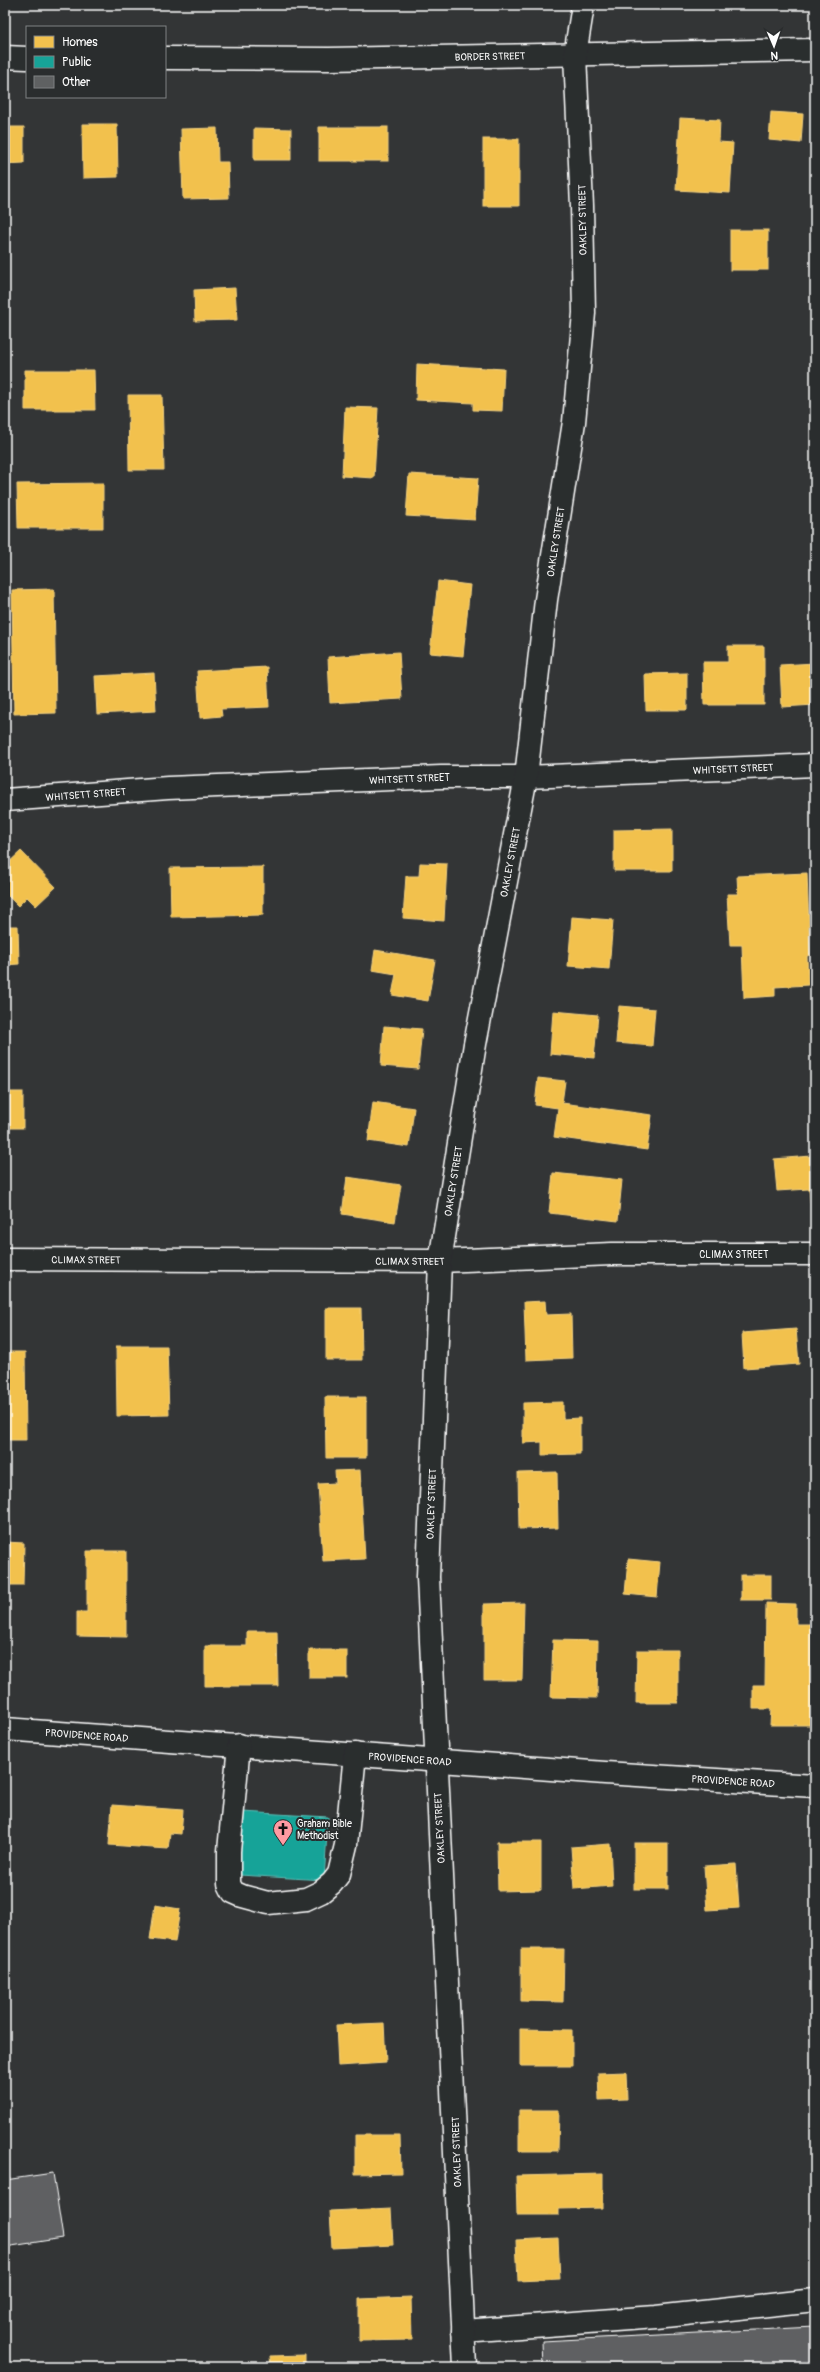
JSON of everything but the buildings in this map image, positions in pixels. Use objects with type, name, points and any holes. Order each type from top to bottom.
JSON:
[{"type":"street","name":"OAKLEY STREET","points":[[464,2367],[456,2141],[428,1577],[440,1261],[475,1044],[526,777],[546,600],[574,422],[584,313],[582,206],[575,55],[583,5]]},
{"type":"street","name":"BORDER STREET","points":[[166,58],[329,59],[815,50]]},
{"type":"street","points":[[5,57],[26,58]]},
{"type":"street","name":"WHITSETT STREET","points":[[5,800],[168,788],[441,777],[526,777],[815,765]]},
{"type":"street","name":"CLIMAX STREET","points":[[5,1259],[440,1261],[612,1254],[815,1254]]},
{"type":"street","name":"PROVIDENCE ROAD","points":[[5,1729],[436,1759],[605,1773],[815,1786]]},
{"type":"street","points":[[239,1745],[229,1850],[229,1884],[233,1892],[268,1903],[306,1899],[321,1892],[332,1883],[339,1874],[346,1846],[355,1754]]},
{"type":"street","points":[[463,2331],[656,2317],[815,2300]]},
{"type":"place","name":"Graham Bible Methodist","points":[[283,1846]]}]
